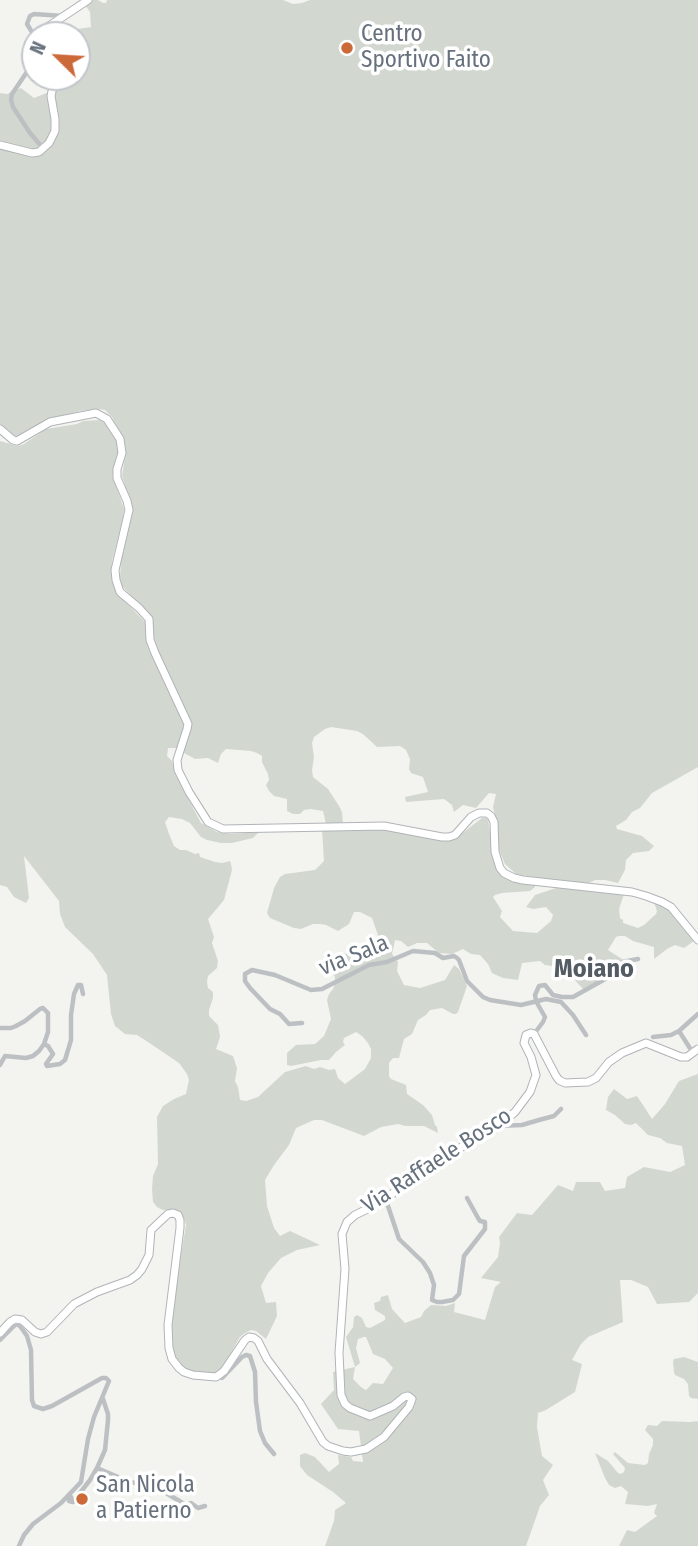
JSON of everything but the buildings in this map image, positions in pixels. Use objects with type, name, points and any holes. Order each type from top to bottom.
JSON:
[{"type":"street","points":[[56,21],[88,0]]},
{"type":"street","points":[[28,21],[34,13],[63,16]]},
{"type":"street","points":[[21,81],[12,94],[13,107],[43,149]]},
{"type":"street","points":[[0,145],[32,153],[43,149],[55,131],[52,91]]},
{"type":"street","points":[[0,429],[17,441],[50,422],[96,413],[107,419],[120,439],[122,453],[117,478],[129,510],[116,580],[120,592],[149,619],[150,640],[188,724],[177,761],[178,770],[208,822],[223,829],[384,826],[449,837],[455,835],[471,817],[487,813],[494,822],[495,852],[504,873],[523,880],[632,892],[646,896],[671,907],[698,940]]},
{"type":"street","name":"via Sala","points":[[302,1023],[289,1024],[264,1003],[245,981],[245,974],[252,970],[265,972],[311,990],[322,989],[369,965],[387,962],[408,952],[435,953],[443,958],[457,958],[467,981],[483,997],[521,1005],[537,1001]]},
{"type":"street","points":[[638,959],[622,962],[607,978],[573,997],[553,995],[545,985],[539,986],[535,995],[545,1017],[534,1034],[556,1076],[565,1083],[588,1082],[622,1053],[646,1043],[681,1057],[696,1051],[679,1031]]},
{"type":"street","points":[[44,1044],[53,1054],[47,1066],[65,1060],[71,1040],[71,1014],[78,985],[81,985],[83,994]]},
{"type":"street","points":[[537,1001],[546,999],[561,1002],[586,1035]]},
{"type":"street","points":[[0,1028],[11,1028],[43,1009],[48,1013],[48,1032],[44,1044],[33,1056],[5,1056],[0,1065]]},
{"type":"street","points":[[653,1037],[679,1031],[698,1014]]},
{"type":"street","name":"Via Raffaele Bosco","points":[[217,1376],[224,1371],[245,1340],[254,1338],[300,1403],[319,1437],[328,1446],[351,1452],[360,1451],[384,1437],[409,1408],[412,1399],[408,1395],[393,1406],[370,1416],[350,1408],[341,1395],[339,1353],[345,1282],[342,1234],[345,1225],[355,1215],[386,1199],[422,1170],[507,1119],[524,1101],[535,1081],[535,1070],[524,1043],[526,1035],[534,1034]]},
{"type":"street","points":[[498,1126],[530,1123],[554,1116],[561,1109]]},
{"type":"street","points":[[386,1199],[399,1239],[423,1262],[434,1284],[432,1300],[442,1303],[453,1300],[459,1294],[464,1256],[485,1228],[485,1222],[480,1221],[467,1198]]},
{"type":"street","points":[[0,1333],[15,1319],[22,1320],[36,1332],[47,1332],[74,1304],[130,1280],[142,1269],[149,1255],[151,1230],[168,1214],[173,1213],[181,1223],[168,1325],[172,1359],[184,1372],[222,1378],[242,1357],[250,1356],[255,1372],[260,1431],[274,1454]]},
{"type":"street","points":[[0,1340],[16,1324],[27,1336],[31,1350],[34,1406],[43,1409],[105,1377],[109,1381],[94,1417],[81,1482],[61,1503],[33,1524],[19,1546]]},
{"type":"street","points":[[77,1487],[77,1491],[69,1499],[71,1502],[82,1491],[105,1450],[108,1414],[103,1398]]},
{"type":"street","points":[[97,1468],[130,1482],[156,1487],[186,1505],[191,1503],[198,1508],[205,1506]]},
{"type":"shaded area","points":[[92,0],[106,3],[107,0],[283,0],[293,4],[310,0],[698,0],[698,767],[652,793],[640,808],[616,826],[617,829],[642,836],[654,846],[649,851],[633,853],[626,860],[625,870],[618,883],[605,880],[589,883],[562,882],[516,874],[505,864],[499,850],[493,807],[496,794],[489,793],[476,808],[463,805],[454,812],[452,805],[444,799],[406,802],[405,797],[428,792],[423,777],[411,773],[406,750],[400,746],[377,747],[357,731],[331,727],[314,737],[312,743],[313,777],[328,789],[339,806],[343,824],[326,824],[323,811],[311,809],[293,814],[287,811],[287,799],[274,796],[269,791],[266,785],[268,774],[262,756],[257,753],[226,749],[218,763],[208,758],[195,759],[184,753],[191,720],[156,649],[151,619],[122,586],[120,578],[131,504],[122,476],[126,448],[112,417],[105,410],[80,411],[42,422],[17,438],[0,426],[0,148],[32,156],[51,145],[58,131],[53,100],[55,91],[91,91],[91,21],[90,12],[85,5]]},
{"type":"shaded area","points":[[21,88],[21,91],[34,98],[49,92],[53,130],[38,150],[0,143],[0,93],[7,94]]},
{"type":"shaded area","points":[[99,420],[115,435],[120,449],[113,477],[124,509],[112,561],[113,585],[117,593],[145,622],[150,650],[185,725],[177,748],[168,748],[167,756],[172,761],[176,776],[201,823],[217,832],[259,832],[253,838],[221,843],[201,837],[190,823],[182,819],[169,817],[165,822],[174,846],[180,850],[199,853],[200,857],[215,862],[230,861],[231,864],[232,870],[224,900],[208,919],[218,961],[217,968],[208,976],[207,982],[208,988],[213,992],[209,1016],[218,1025],[220,1037],[216,1049],[233,1056],[240,1100],[258,1097],[285,1072],[306,1066],[314,1069],[335,1069],[338,1078],[345,1084],[365,1069],[371,1058],[368,1043],[356,1032],[344,1038],[345,1045],[329,1060],[287,1065],[287,1053],[296,1045],[315,1044],[324,1036],[331,1019],[327,1000],[335,977],[328,966],[330,957],[341,953],[375,950],[380,941],[372,918],[360,912],[354,912],[349,924],[338,931],[320,924],[294,928],[270,918],[267,913],[280,877],[315,870],[324,861],[322,830],[391,829],[447,839],[460,835],[482,818],[486,818],[499,871],[535,885],[530,891],[502,893],[493,897],[502,911],[500,917],[513,931],[537,933],[551,921],[553,915],[546,907],[526,907],[535,895],[559,887],[624,894],[619,909],[620,918],[623,923],[638,928],[656,914],[654,902],[675,915],[694,941],[684,948],[675,945],[654,959],[654,947],[625,936],[616,937],[608,950],[622,959],[613,974],[584,990],[559,967],[545,965],[540,961],[522,963],[518,980],[503,978],[492,973],[480,955],[463,949],[452,954],[439,953],[427,943],[408,947],[395,940],[392,954],[398,962],[397,971],[404,985],[420,988],[445,980],[454,965],[459,969],[467,986],[456,1014],[442,1008],[430,1010],[418,1020],[412,1034],[404,1039],[399,1058],[393,1058],[389,1063],[391,1079],[406,1085],[407,1094],[432,1115],[438,1133],[424,1126],[398,1124],[381,1127],[364,1136],[322,1120],[314,1120],[296,1128],[289,1145],[265,1180],[267,1206],[274,1228],[280,1236],[290,1231],[320,1245],[297,1250],[281,1258],[268,1273],[261,1286],[266,1303],[276,1302],[277,1316],[266,1339],[256,1331],[245,1333],[221,1371],[212,1374],[191,1372],[181,1365],[174,1354],[171,1315],[186,1225],[184,1218],[175,1210],[163,1210],[153,1202],[153,1176],[158,1164],[157,1117],[163,1106],[186,1094],[189,1080],[187,1074],[179,1063],[148,1042],[137,1035],[125,1034],[115,1026],[107,975],[93,954],[65,927],[59,901],[24,856],[29,898],[26,903],[14,897],[7,887],[0,885],[0,441],[18,446],[46,429]]},
{"type":"shaded area","points":[[698,1074],[698,1293],[689,1302],[657,1304],[648,1287],[631,1280],[620,1280],[623,1322],[588,1337],[581,1344],[572,1360],[582,1364],[575,1392],[538,1413],[537,1427],[542,1456],[553,1465],[543,1480],[549,1495],[540,1506],[526,1546],[325,1546],[335,1510],[346,1503],[307,1475],[300,1466],[300,1455],[305,1453],[315,1457],[329,1472],[339,1464],[338,1455],[363,1462],[359,1431],[338,1429],[321,1404],[334,1390],[333,1372],[355,1367],[346,1337],[353,1327],[354,1317],[357,1315],[362,1318],[366,1327],[370,1328],[385,1320],[385,1316],[375,1310],[374,1303],[388,1295],[392,1309],[405,1323],[421,1317],[431,1305],[446,1306],[455,1303],[454,1312],[485,1320],[495,1287],[501,1282],[481,1278],[498,1257],[499,1237],[517,1213],[532,1215],[558,1185],[573,1191],[576,1182],[600,1182],[605,1191],[625,1188],[627,1177],[644,1167],[670,1172],[685,1165],[682,1146],[648,1135],[636,1123],[625,1124],[606,1110],[608,1097],[614,1089],[627,1099],[637,1096],[652,1119],[679,1081]],"holes":[[[366,1337],[373,1354],[385,1359],[393,1368],[383,1384],[373,1383],[366,1390],[353,1379],[355,1367],[360,1363],[356,1348],[358,1339]]]},
{"type":"shaded area","points":[[684,1357],[698,1362],[698,1399],[689,1396],[688,1384],[674,1372],[674,1359]]},
{"type":"shaded area","points":[[662,1421],[698,1421],[698,1546],[619,1546],[627,1530],[635,1532],[657,1516],[654,1513],[657,1504],[625,1504],[628,1492],[621,1486],[615,1488],[609,1485],[595,1453],[621,1474],[625,1468],[613,1454],[615,1452],[628,1463],[645,1465],[648,1463],[653,1439],[645,1430],[648,1425],[657,1426]]},
{"type":"place","name":"Centro Sportivo Faito","points":[[347,48]]},
{"type":"place","name":"San Nicola a Patierno","points":[[82,1499]]},
{"type":"district","name":"Moiano","points":[[594,970]]}]
